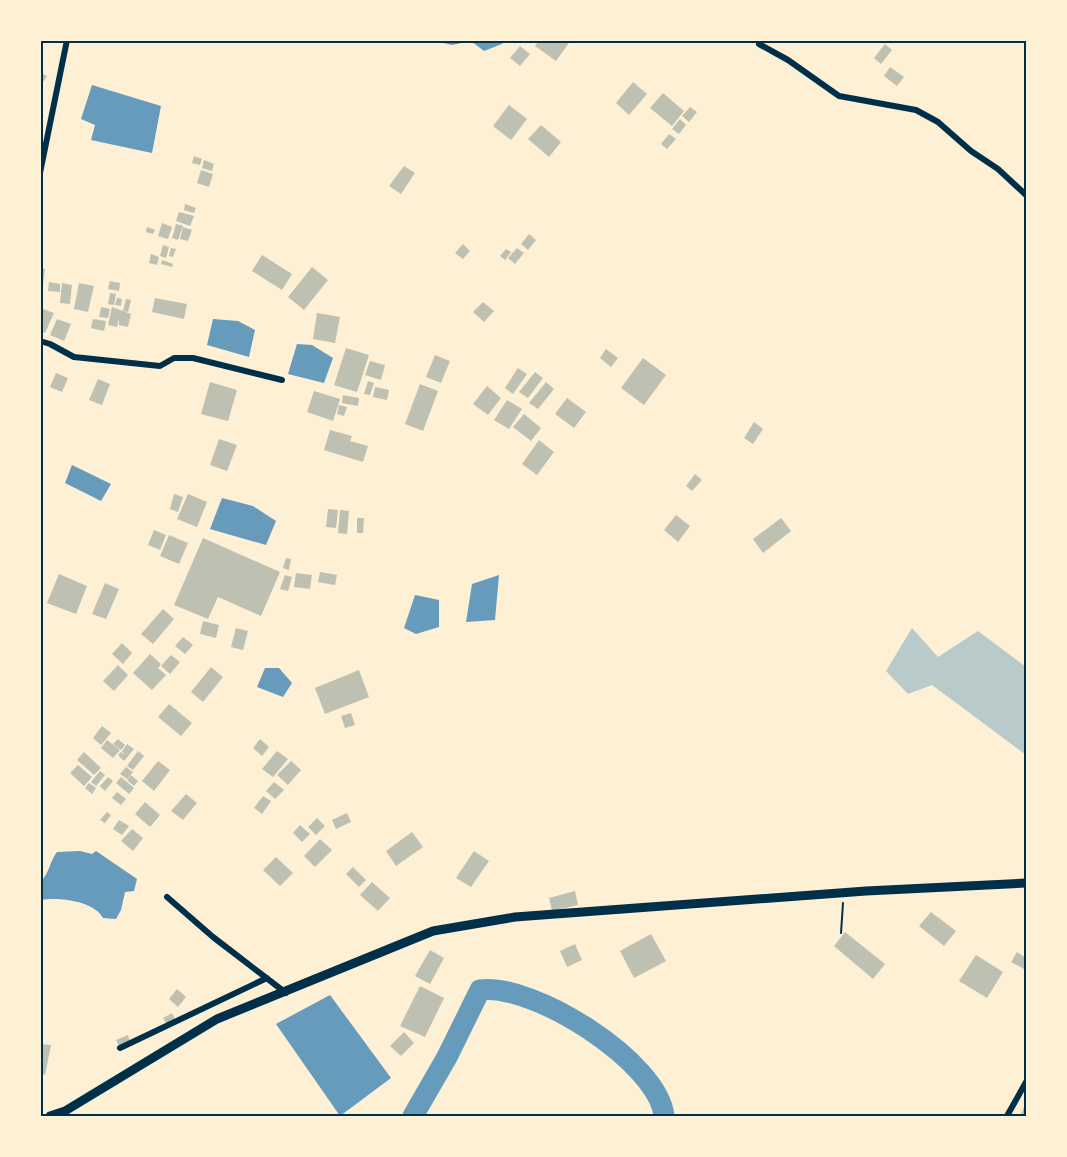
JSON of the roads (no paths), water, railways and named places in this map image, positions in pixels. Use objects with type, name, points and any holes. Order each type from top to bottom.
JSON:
[{"type":"highway","points":[[50,1116],[65,1111],[217,1019],[286,993],[433,931],[515,917],[843,893],[1026,884]]},
{"type":"street","points":[[40,173],[67,40]]},
{"type":"street","points":[[759,44],[788,60],[839,96],[858,102],[908,108],[938,122],[971,151],[998,168],[1026,195]]},
{"type":"street","points":[[40,342],[50,344],[74,357],[160,366],[174,358],[193,358],[282,380]]},
{"type":"street","points":[[167,897],[213,937],[286,993]]},
{"type":"street","points":[[120,1048],[201,1007],[267,978]]},
{"type":"street","points":[[1008,1116],[1026,1082]]},
{"type":"water","points":[[435,41],[471,41],[452,45]]},
{"type":"water","points":[[471,41],[503,41],[502,44],[484,51]]},
{"type":"water","points":[[92,85],[161,106],[152,153],[91,140],[95,125],[81,119]]},
{"type":"water","points":[[213,319],[238,321],[255,330],[249,357],[207,345]]},
{"type":"water","points":[[297,344],[312,345],[333,358],[324,383],[288,374]]},
{"type":"water","points":[[72,465],[111,484],[101,501],[65,483]]},
{"type":"water","points":[[222,498],[253,506],[276,521],[266,545],[210,529]]},
{"type":"water","points":[[499,575],[495,620],[466,622],[472,584]]},
{"type":"water","points":[[415,595],[439,600],[439,627],[416,634],[404,628]]},
{"type":"water","points":[[265,668],[279,668],[292,683],[283,697],[257,687]]},
{"type":"water","points":[[80,851],[92,854],[96,851],[137,879],[134,891],[125,892],[121,910],[116,919],[103,918],[98,912],[84,904],[57,899],[41,900],[41,881],[57,852]]},
{"type":"water","points":[[330,995],[391,1078],[340,1116],[276,1024]]},
{"type":"waterway","points":[[413,1116],[447,1057],[480,990],[503,991],[530,999],[560,1012],[590,1030],[617,1050],[640,1072],[657,1095],[664,1116]]}]
